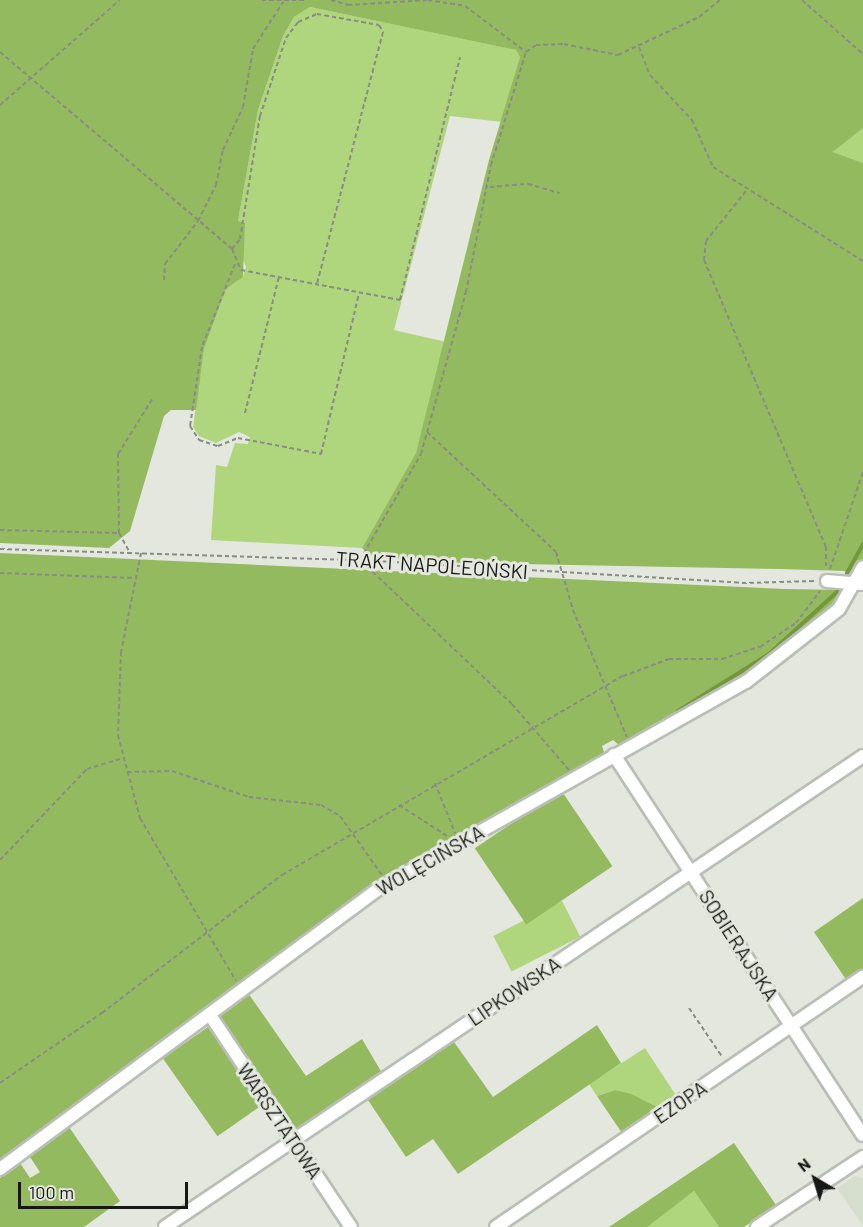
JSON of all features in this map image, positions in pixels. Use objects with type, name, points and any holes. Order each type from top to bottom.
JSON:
[{"type":"street","name":"WOLĘCIŃSKA","points":[[0,1169],[388,884],[772,664],[839,609],[859,583],[863,567]]},
{"type":"street","points":[[827,580],[859,583]]},
{"type":"street","name":"SOBIERAJSKA","points":[[614,755],[863,1135]]},
{"type":"street","name":"LIPKOWSKA","points":[[165,1227],[863,756]]},
{"type":"street","name":"EZOPA","points":[[496,1227],[863,977]]},
{"type":"street","name":"WARSZTATOWA","points":[[210,1015],[351,1227]]},
{"type":"street","points":[[757,1227],[863,1157]]},
{"type":"path","points":[[0,105],[28,77],[120,0]]},
{"type":"path","points":[[262,0],[283,2],[305,0]]},
{"type":"path","points":[[331,0],[348,5],[428,0],[465,6],[526,52]]},
{"type":"path","points":[[575,777],[531,726],[360,560],[421,454],[490,187],[490,165],[526,52],[536,45],[564,44],[610,55],[639,47],[720,0]]},
{"type":"path","points":[[802,0],[863,54]]},
{"type":"path","points":[[164,280],[172,250],[198,221],[243,107],[253,49],[283,2]]},
{"type":"path","points":[[232,249],[240,238],[260,116],[286,38],[298,22],[316,14],[379,25],[382,32],[317,284]]},
{"type":"path","points":[[639,47],[650,75],[693,120],[713,167],[746,190],[863,261]]},
{"type":"path","points":[[0,52],[232,249],[235,264],[202,347],[190,426],[199,440],[218,446],[238,438],[321,454],[359,292]]},
{"type":"path","points":[[235,264],[241,270],[400,300],[460,57]]},
{"type":"path","points":[[490,187],[528,184],[560,193]]},
{"type":"path","points":[[746,190],[706,241],[704,260],[826,547],[827,580]]},
{"type":"path","points":[[245,413],[279,277]]},
{"type":"path","points":[[130,553],[119,533],[118,454],[153,398]]},
{"type":"path","points":[[427,432],[556,552],[603,686],[631,746]]},
{"type":"path","points":[[0,1083],[102,1013],[206,930],[282,875],[531,726],[603,686],[669,659],[722,659],[760,647],[796,623],[827,580],[863,472]]},
{"type":"path","points":[[0,530],[119,533]]},
{"type":"path","name":"TRAKT NAPOLEOŃSKI","points":[[0,549],[360,560],[742,583],[827,580]]},
{"type":"path","points":[[141,553],[116,697],[127,772],[140,818],[241,991]]},
{"type":"path","points":[[0,573],[136,578]]},
{"type":"path","points":[[0,860],[87,769],[124,758]]},
{"type":"path","points":[[127,772],[172,771],[249,797],[321,806],[354,834],[388,884]]},
{"type":"path","points":[[435,783],[460,844]]},
{"type":"path","points":[[399,805],[460,844]]},
{"type":"path","points":[[689,1008],[730,1068]]},
{"type":"shaded area","points":[[855,1176],[863,1178],[863,1226],[837,1188]]},
{"type":"green space","points":[[0,0],[863,0],[863,128],[833,152],[863,163],[863,562],[855,576],[844,571],[464,563],[373,557],[362,548],[416,453],[489,160],[520,57],[516,50],[310,7],[294,17],[283,36],[258,110],[238,221],[245,223],[243,277],[226,289],[204,349],[196,410],[171,410],[164,416],[130,531],[109,548],[0,543]]},
{"type":"green space","points":[[310,7],[517,50],[520,57],[502,122],[450,116],[394,330],[446,342],[416,454],[362,548],[211,540],[216,465],[227,467],[235,443],[248,444],[250,437],[239,432],[216,443],[199,436],[193,427],[204,349],[226,289],[243,277],[246,267],[240,251],[245,223],[238,221],[258,110],[283,36],[294,17]]},
{"type":"green space","points":[[863,128],[863,163],[833,152]]},
{"type":"green space","points":[[0,553],[847,590],[838,605],[744,680],[620,746],[613,740],[602,746],[605,755],[370,890],[0,1161]]},
{"type":"green space","points":[[561,790],[612,866],[526,924],[475,848]]},
{"type":"green space","points":[[863,898],[863,970],[847,981],[814,932]]},
{"type":"green space","points":[[562,901],[580,937],[512,972],[493,936]]},
{"type":"green space","points":[[248,993],[306,1076],[362,1039],[382,1073],[294,1131],[218,1015]]},
{"type":"green space","points":[[597,1025],[621,1063],[458,1174],[433,1139],[406,1157],[368,1100],[454,1042],[493,1097]]},
{"type":"green space","points":[[208,1027],[262,1105],[217,1136],[163,1059]]},
{"type":"green space","points":[[645,1048],[677,1097],[659,1108],[615,1090],[597,1096],[589,1084]]},
{"type":"green space","points":[[615,1090],[631,1094],[659,1108],[622,1133],[597,1096]]},
{"type":"green space","points":[[69,1127],[120,1201],[84,1227],[0,1227],[0,1178],[20,1163],[30,1178],[40,1172],[30,1157]]},
{"type":"green space","points":[[734,1143],[776,1205],[744,1227],[719,1227],[694,1191],[647,1227],[609,1227]]},
{"type":"green space","points":[[694,1191],[719,1227],[646,1226]]},
{"type":"waterway","points":[[847,573],[863,544]]},
{"type":"waterway","points":[[678,711],[769,654],[837,592]]}]
